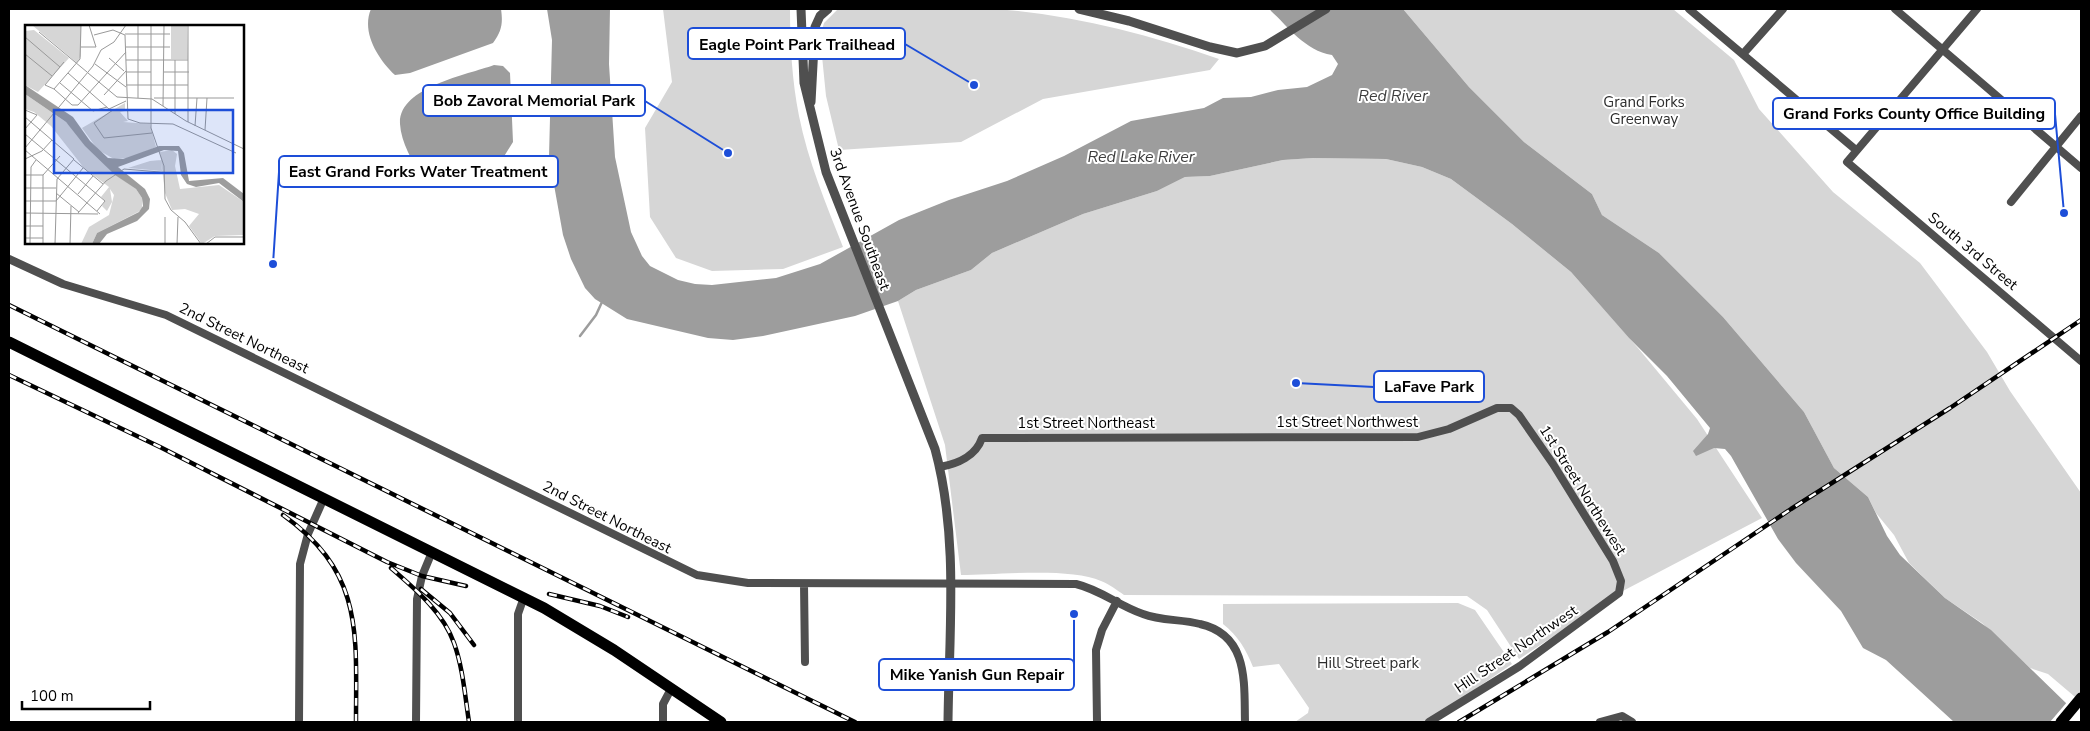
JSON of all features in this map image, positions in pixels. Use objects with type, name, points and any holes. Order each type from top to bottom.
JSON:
[{"type":"main road","points":[[9,342],[524,597],[564,619],[720,722]]},
{"type":"main road","points":[[2062,722],[2081,698]]},
{"type":"street","name":"3rd Avenue Southeast","points":[[801,9],[811,117],[826,172],[940,467],[948,519],[948,722]]},
{"type":"street","points":[[808,70],[815,27],[820,16],[828,9]]},
{"type":"street","points":[[1079,9],[1129,21],[1225,51],[1237,52],[1265,46],[1282,38],[1326,9]]},
{"type":"street","points":[[1689,9],[1856,150],[1977,9]]},
{"type":"street","points":[[1743,54],[1783,9]]},
{"type":"street","points":[[1895,9],[2081,168]]},
{"type":"street","points":[[2011,202],[2081,116]]},
{"type":"street","name":"South 3rd Street","points":[[1856,150],[1847,162],[2081,361]]},
{"type":"street","name":"2nd Street Northeast","points":[[9,259],[63,284],[166,315],[697,576],[731,582],[804,584],[1076,584],[1102,593],[1133,610],[1152,617],[1209,627],[1229,641],[1236,651],[1243,669],[1244,722]]},
{"type":"street","name":"1st Street Northwest","points":[[1243,437],[1418,437],[1449,429],[1506,406]]},
{"type":"street","name":"1st Street Northewest","points":[[1506,406],[1519,415],[1553,464],[1613,561],[1621,581],[1617,596]]},
{"type":"street","name":"1st Street Northeast","points":[[940,467],[966,458],[978,447],[982,438],[1243,437]]},
{"type":"street","points":[[300,722],[300,564],[308,534],[324,498]]},
{"type":"street","points":[[416,722],[417,599],[422,576],[432,552]]},
{"type":"street","points":[[804,584],[805,662]]},
{"type":"street","name":"Hill Street Northwest","points":[[1429,722],[1507,675],[1617,596]]},
{"type":"street","points":[[518,722],[518,614],[524,597]]},
{"type":"street","points":[[1097,722],[1096,650],[1102,630],[1117,601]]},
{"type":"street","points":[[663,722],[664,700],[671,688]]},
{"type":"street","points":[[1600,722],[1618,716],[1625,717],[1632,722]]},
{"type":"green space","points":[[663,9],[790,9],[792,62],[799,116],[812,166],[843,247],[783,269],[712,271],[676,258],[650,217],[645,128],[672,82]]},
{"type":"green space","points":[[996,9],[1053,16],[1109,27],[1164,41],[1219,59],[1210,70],[1043,99],[961,142],[839,150],[826,96],[820,36],[824,23],[837,10]]},
{"type":"green space","name":"Grand Forks Greenway","points":[[1403,9],[1673,9],[1734,60],[1759,109],[1833,192],[1920,263],[1987,352],[2010,391],[2081,493],[2081,702],[2048,674],[2030,668],[1982,623],[1945,598],[1909,563],[1894,535],[1876,513],[1868,497],[1834,468],[1804,412],[1723,317],[1659,253],[1602,215],[1592,194],[1524,142],[1469,87]]},
{"type":"green space","points":[[1313,158],[1386,159],[1422,167],[1451,179],[1512,224],[1571,272],[1638,348],[1697,419],[1762,518],[1619,593],[1519,659],[1487,610],[1467,596],[1124,595],[1101,581],[1071,574],[961,575],[945,445],[898,301],[916,290],[971,270],[992,253],[1083,214],[1157,191],[1185,177],[1210,176],[1283,160]]},
{"type":"green space","name":"Hill Street park","points":[[1458,603],[1475,610],[1512,664],[1427,722],[1295,722],[1308,713],[1309,708],[1279,664],[1253,667],[1241,643],[1223,624],[1223,604]]},
{"type":"water","points":[[371,9],[501,9],[502,23],[493,43],[410,73],[395,75],[377,53],[373,45],[368,27]]},
{"type":"water","points":[[547,9],[610,9],[609,64],[615,157],[631,232],[642,256],[650,266],[678,280],[712,285],[776,278],[820,264],[899,220],[949,200],[1007,181],[1064,156],[1131,121],[1204,108],[1223,98],[1251,97],[1278,90],[1307,87],[1332,75],[1338,64],[1332,55],[1305,43],[1269,9],[1403,9],[1469,87],[1524,142],[1592,194],[1602,215],[1659,253],[1723,317],[1804,412],[1834,468],[1868,497],[1887,536],[1900,555],[1945,598],[1991,630],[2068,705],[2081,711],[2081,722],[1954,722],[1886,660],[1863,648],[1841,611],[1796,563],[1778,539],[1731,456],[1725,449],[1714,448],[1696,456],[1693,451],[1708,434],[1710,428],[1667,376],[1629,338],[1571,272],[1512,224],[1451,179],[1422,167],[1386,159],[1313,158],[1283,160],[1210,176],[1185,177],[1157,191],[1083,214],[992,253],[971,270],[916,290],[898,301],[855,316],[763,336],[733,340],[708,338],[627,319],[595,299],[585,288],[571,259],[563,235],[549,157],[552,40]]},
{"type":"water","points":[[494,65],[503,66],[510,73],[513,142],[503,158],[454,177],[438,181],[421,177],[403,138],[400,124],[402,111],[410,101],[436,84]]},
{"type":"pier","points":[[2068,701],[2081,708],[2081,722],[2050,722]]},
{"type":"waterway","points":[[580,336],[596,315],[602,302]]},
{"type":"railway","points":[[9,305],[855,722]]},
{"type":"railway","points":[[1459,722],[1608,632],[1791,509],[1950,408],[2081,320]]},
{"type":"railway","points":[[9,375],[160,447],[387,562],[422,576],[466,586]]},
{"type":"railway","points":[[283,515],[309,537],[329,559],[342,583],[350,607],[354,633],[356,722]]},
{"type":"railway","points":[[391,568],[436,611],[449,632],[460,662],[469,722]]},
{"type":"railway","points":[[421,589],[450,613],[474,645]]},
{"type":"railway","points":[[549,594],[600,606],[628,617]]},
{"type":"place","name":"Eagle Point Park Trailhead","points":[[974,85]]},
{"type":"place","name":"Bob Zavoral Memorial Park","points":[[728,153]]},
{"type":"place","name":"Grand Forks County Office Building","points":[[2064,213]]},
{"type":"place","name":"East Grand Forks Water Treatment","points":[[273,264]]},
{"type":"place","name":"LaFave Park","points":[[1296,383]]},
{"type":"place","name":"Mike Yanish Gun Repair","points":[[1074,614]]},
{"type":"water label","name":"Red River","points":[[1393,96]]},
{"type":"water label","name":"Red Lake River","points":[[1141,157]]}]
